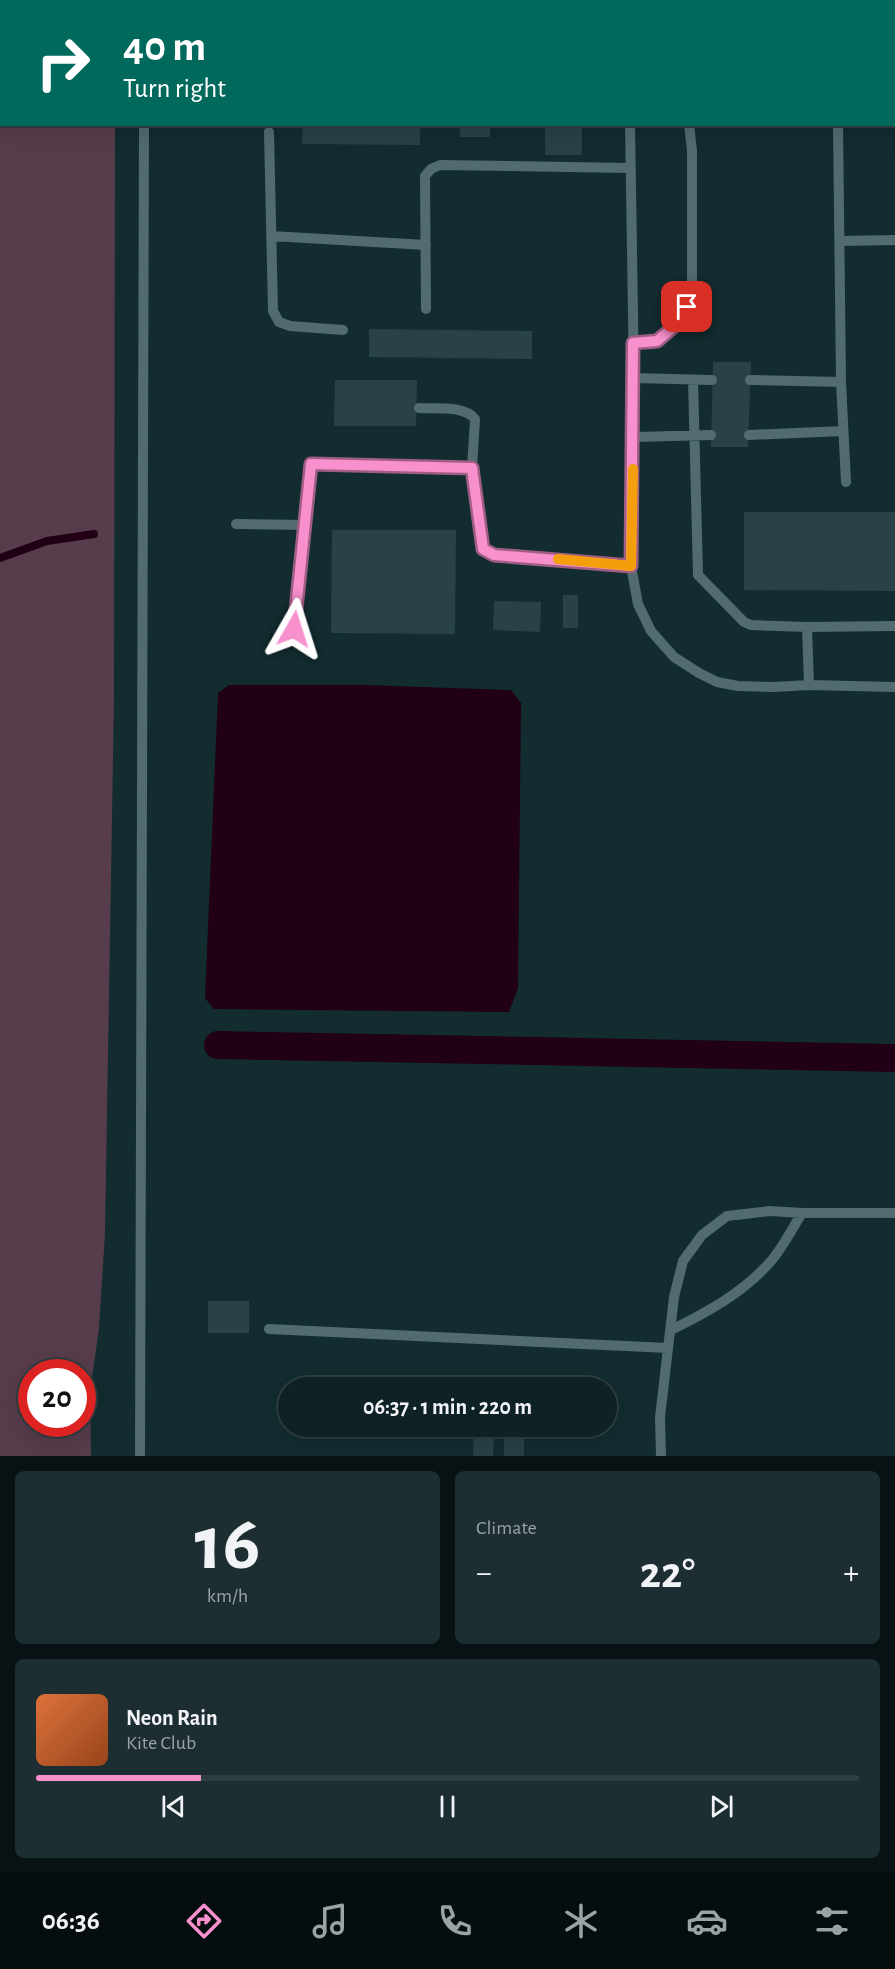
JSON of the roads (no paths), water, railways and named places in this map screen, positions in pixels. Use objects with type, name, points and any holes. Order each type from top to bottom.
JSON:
[{"type":"lane","points":[[140,1456],[144,126]]},
{"type":"lane","points":[[630,126],[634,378],[631,566],[638,604],[651,631],[674,657],[717,682],[738,686],[895,687]]},
{"type":"lane","points":[[633,343],[657,341],[677,324],[687,307],[692,281],[692,151],[689,126]]},
{"type":"lane","points":[[838,126],[841,382],[846,482]]},
{"type":"lane","points":[[269,132],[273,311],[279,322],[290,326],[343,330]]},
{"type":"lane","points":[[426,309],[425,176],[431,169],[440,165],[629,168]]},
{"type":"lane","points":[[272,236],[426,245]]},
{"type":"lane","points":[[840,241],[895,240]]},
{"type":"lane","points":[[634,378],[712,380]]},
{"type":"lane","points":[[693,380],[698,575],[744,622],[751,625],[895,626]]},
{"type":"lane","points":[[750,380],[841,382]]},
{"type":"lane","points":[[419,408],[462,410],[470,413],[474,419],[472,468],[483,549],[486,552],[494,555],[631,566]]},
{"type":"lane","points":[[749,435],[843,431]]},
{"type":"lane","points":[[634,438],[711,435]]},
{"type":"lane","points":[[294,629],[311,464],[472,468]]},
{"type":"lane","points":[[236,524],[305,525]]},
{"type":"lane","points":[[807,627],[809,686]]},
{"type":"lane","points":[[661,1456],[660,1417],[674,1297],[683,1261],[702,1235],[727,1216],[770,1211],[895,1213]]},
{"type":"lane","points":[[671,1330],[703,1315],[741,1290],[772,1260],[802,1213]]},
{"type":"lane","points":[[269,1329],[668,1348]]},
{"type":"waterway","points":[[0,558],[47,541],[94,534]]},
{"type":"waterway","points":[[218,1045],[895,1058]]}]
